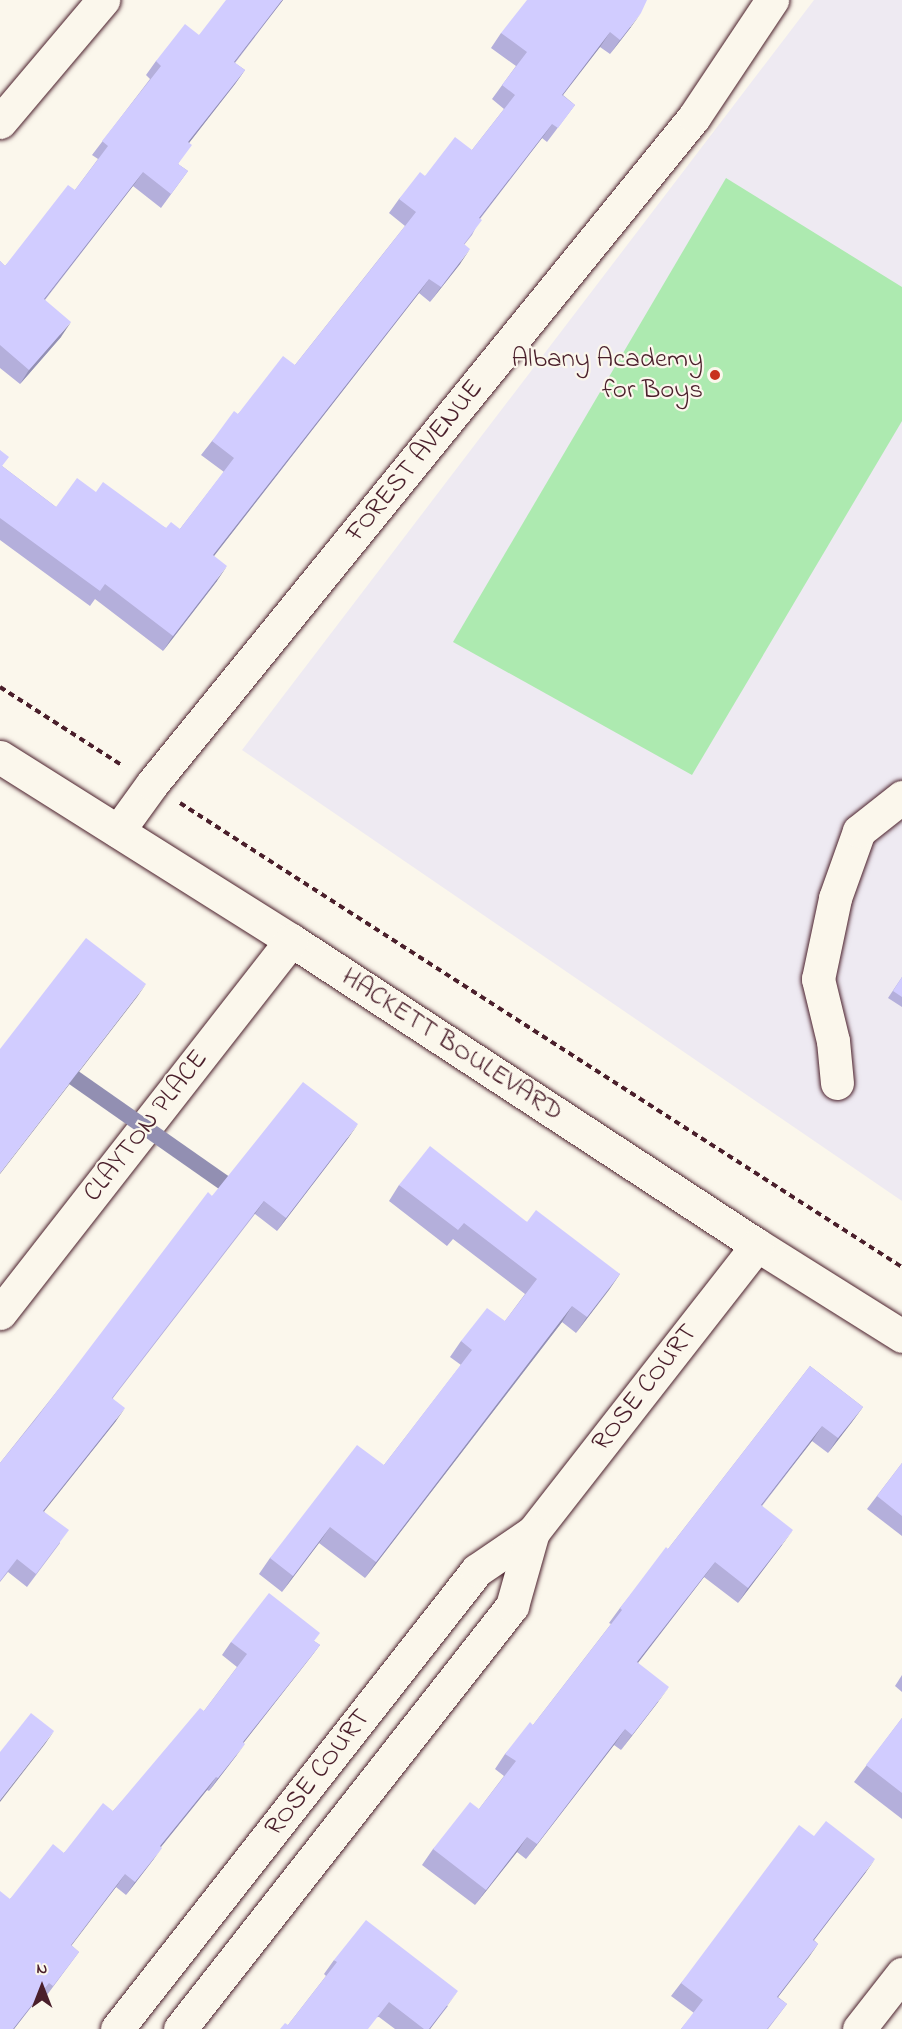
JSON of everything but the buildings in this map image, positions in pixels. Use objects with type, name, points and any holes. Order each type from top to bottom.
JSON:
[{"type":"street","points":[[0,122],[103,0]]},
{"type":"street","name":"FOREST AVENUE","points":[[118,831],[152,784],[694,117],[772,0]]},
{"type":"street","name":"HACKETT BOULEVARD","points":[[0,757],[291,940],[757,1245],[902,1336]]},
{"type":"street","points":[[837,1083],[833,1041],[818,979],[835,898],[859,831],[902,797]]},
{"type":"street","name":"CLAYTON PLACE","points":[[0,1313],[291,940]]},
{"type":"street","name":"ROSE COURT","points":[[117,2029],[477,1570],[532,1532],[757,1245]]},
{"type":"street","name":"ROSE COURT","points":[[180,2029],[512,1606],[532,1532]]},
{"type":"street","points":[[237,1876],[276,1907]]},
{"type":"street","points":[[859,2029],[902,1974]]},
{"type":"path","points":[[0,687],[902,1267]]},
{"type":"shaded area","name":"Albany Academy for Boys","points":[[814,0],[902,0],[902,1201],[242,750]]},
{"type":"green space","points":[[726,178],[902,287],[902,421],[692,775],[453,642]]},
{"type":"place","name":"Albany Academy for Boys","points":[[715,375]]}]
